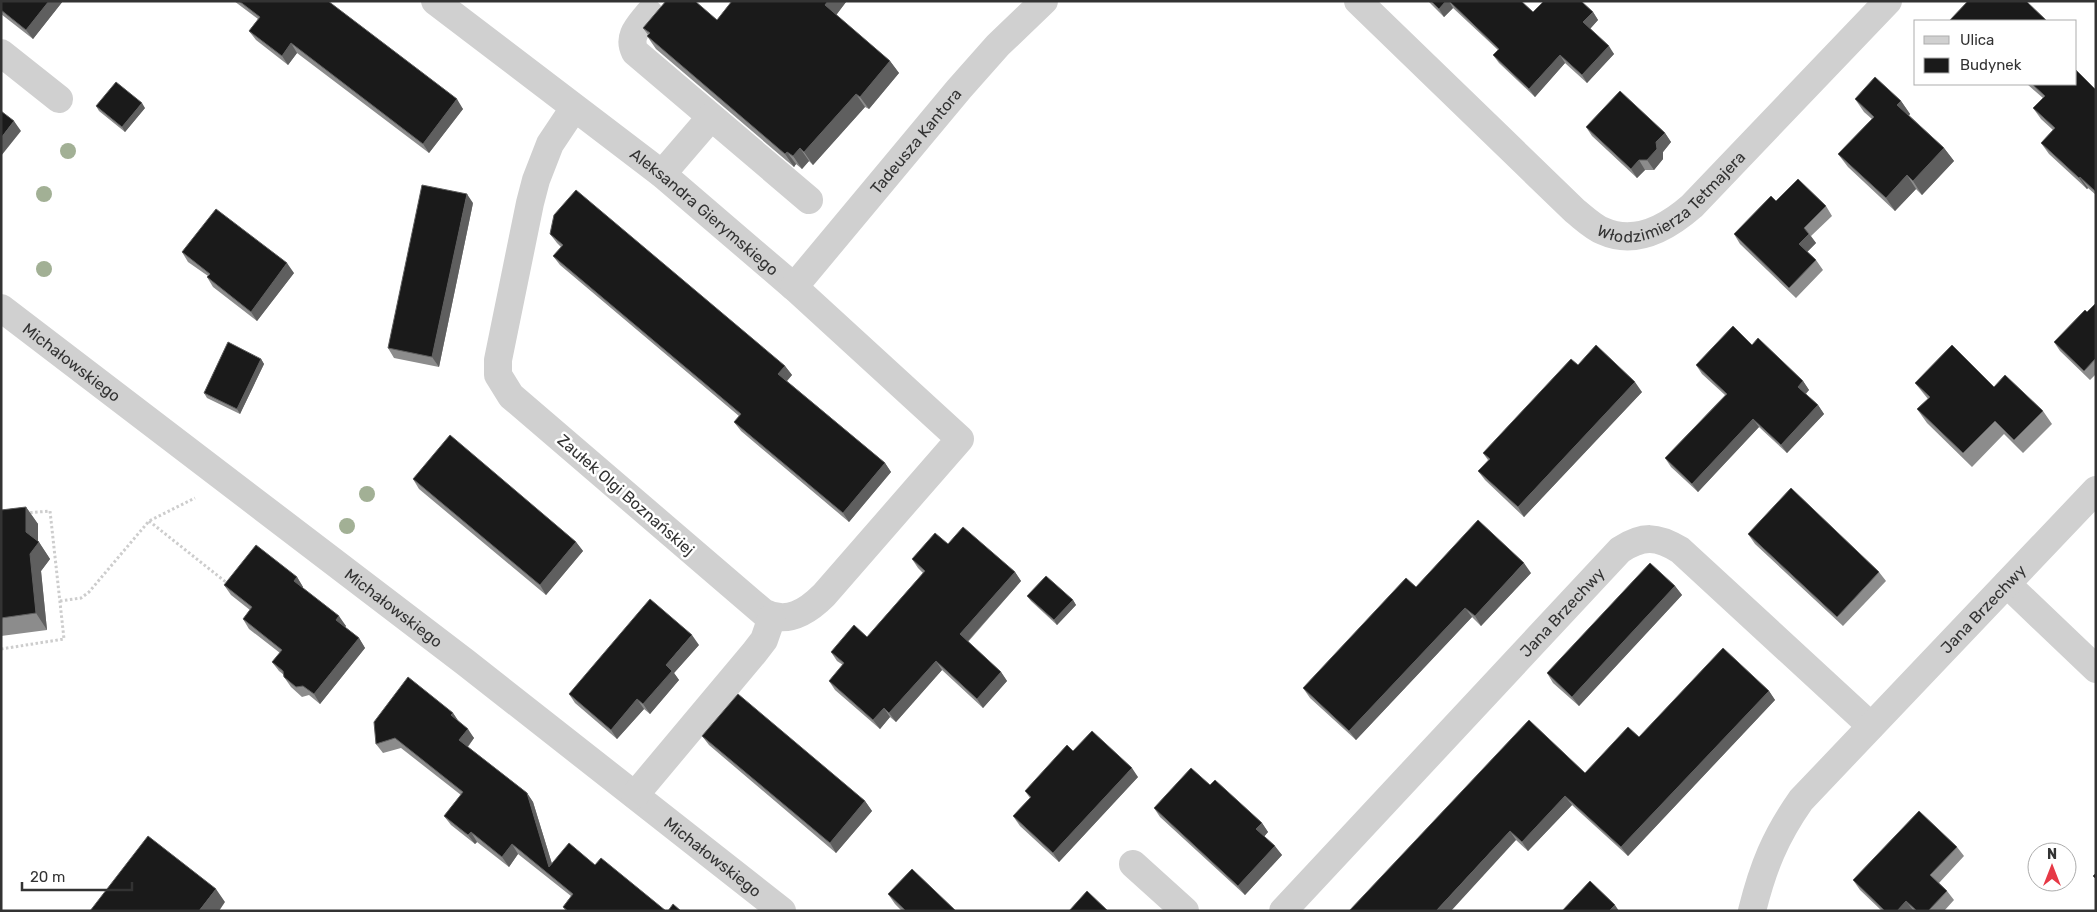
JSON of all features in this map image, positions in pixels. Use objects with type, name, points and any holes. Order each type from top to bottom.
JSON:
[{"type":"street","name":"Aleksandra Gierymskiego","points":[[435,1],[467,11],[574,108],[662,174],[794,287],[960,439],[814,605],[789,618],[772,617]]},
{"type":"street","name":"Tadeusza Kantora","points":[[794,287],[959,89],[998,45],[1044,1]]},
{"type":"street","name":"Włodzimierza Tetmajera","points":[[1358,1],[1575,211],[1604,232],[1622,236],[1642,235],[1660,230],[1678,219],[1888,1]]},
{"type":"street","points":[[649,13],[631,39],[631,45],[635,52],[809,200]]},
{"type":"street","points":[[1,53],[59,99]]},
{"type":"street","name":"Zaułek Olgi Boznańskiej","points":[[574,108],[550,144],[536,180],[500,344],[498,375],[511,396],[754,605],[772,617]]},
{"type":"street","points":[[662,174],[710,117]]},
{"type":"street","name":"Michałowskiego","points":[[1,308],[222,476],[782,911]]},
{"type":"street","name":"Jana Brzechwy","points":[[1752,911],[1764,867],[1775,840],[1788,819],[1815,784],[2096,490]]},
{"type":"street","name":"Jana Brzechwy","points":[[1283,911],[1620,550],[1632,542],[1643,539],[1667,542],[1680,550],[1871,726]]},
{"type":"street","points":[[2007,584],[2096,669]]},
{"type":"street","points":[[635,795],[754,653],[764,640],[772,617]]},
{"type":"street","points":[[1133,864],[1185,911]]},
{"type":"path","points":[[60,601],[81,598],[89,592],[149,521],[210,490],[222,476]]},
{"type":"path","points":[[1,649],[64,639],[50,511],[21,513]]},
{"type":"path","points":[[149,521],[227,583]]},
{"type":"building","points":[[1,1],[49,1],[26,30],[1,10]]},
{"type":"building","points":[[239,1],[328,1],[457,99],[423,144],[291,43],[282,56],[249,31],[260,17]]},
{"type":"building","points":[[666,1],[695,1],[717,20],[732,1],[828,1],[825,5],[890,61],[860,97],[856,94],[804,152],[800,148],[793,156],[787,152],[785,154],[647,36],[650,33],[643,28]]},
{"type":"building","points":[[1431,1],[1446,1],[1439,9]]},
{"type":"building","points":[[1449,1],[1521,1],[1533,12],[1544,1],[1581,1],[1593,12],[1583,22],[1609,46],[1582,75],[1560,55],[1529,89],[1493,55],[1499,49]]},
{"type":"building","points":[[1968,1],[2026,1],[2046,20],[1950,20]]},
{"type":"building","points":[[2077,71],[2096,90],[2096,192],[2041,143],[2055,128],[2033,108],[2045,96],[2033,85],[2077,85]]},
{"type":"building","points":[[1875,77],[1901,101],[1897,105],[1944,148],[1913,181],[1907,175],[1886,198],[1838,154],[1874,117],[1855,99]]},
{"type":"building","points":[[116,82],[142,103],[122,127],[96,106]]},
{"type":"building","points":[[1620,91],[1665,133],[1656,142],[1657,149],[1647,160],[1639,160],[1631,169],[1586,127]]},
{"type":"building","points":[[1,111],[14,121],[1,138]]},
{"type":"building","points":[[1798,179],[1826,206],[1804,228],[1809,234],[1799,244],[1816,260],[1789,288],[1734,234],[1771,196],[1776,201]]},
{"type":"building","points":[[422,185],[467,194],[432,357],[388,348]]},
{"type":"building","points":[[576,190],[785,366],[778,374],[885,463],[843,513],[734,422],[741,414],[553,256],[563,245],[550,234],[554,215]]},
{"type":"building","points":[[216,209],[287,263],[251,312],[207,277],[210,274],[182,252]]},
{"type":"building","points":[[2096,303],[2096,358],[2084,371],[2054,342],[2085,310],[2087,312]]},
{"type":"building","points":[[1733,326],[1752,345],[1758,338],[1803,381],[1798,387],[1818,405],[1781,445],[1753,419],[1692,484],[1665,458],[1727,394],[1696,365]]},
{"type":"building","points":[[228,342],[261,359],[237,409],[204,393]]},
{"type":"building","points":[[1596,345],[1635,382],[1518,507],[1478,471],[1490,459],[1483,453],[1571,359],[1578,365]]},
{"type":"building","points":[[1952,345],[1994,387],[2005,375],[2043,411],[2014,440],[1995,421],[1963,453],[1917,409],[1930,397],[1915,383]]},
{"type":"building","points":[[450,435],[576,542],[540,585],[413,479]]},
{"type":"building","points":[[1791,488],[1879,572],[1837,617],[1748,534]]},
{"type":"building","points":[[26,507],[26,532],[39,542],[30,554],[36,613],[1,618],[1,510]]},
{"type":"building","points":[[1478,520],[1524,563],[1475,616],[1465,608],[1349,731],[1303,688],[1406,578],[1416,587]]},
{"type":"building","points":[[963,527],[1015,572],[960,634],[1001,672],[977,699],[936,661],[889,713],[884,708],[873,720],[829,681],[844,663],[831,652],[854,625],[867,637],[925,571],[912,559],[935,533],[948,544]]},
{"type":"building","points":[[256,545],[297,577],[294,581],[339,616],[336,620],[359,638],[314,694],[303,686],[296,687],[284,677],[283,671],[272,662],[282,650],[243,619],[252,607],[224,585]]},
{"type":"building","points":[[1650,563],[1675,586],[1572,697],[1547,673]]},
{"type":"building","points":[[1046,576],[1073,600],[1054,620],[1027,596]]},
{"type":"building","points":[[650,599],[692,635],[666,665],[672,671],[643,704],[637,699],[611,730],[569,694]]},
{"type":"building","points":[[1723,648],[1769,691],[1621,847],[1565,796],[1522,842],[1510,831],[1436,911],[1349,911],[1529,720],[1585,773],[1628,727],[1639,737]]},
{"type":"building","points":[[408,677],[453,713],[451,715],[468,729],[459,740],[527,793],[549,867],[569,843],[595,865],[601,858],[666,911],[568,911],[563,907],[573,894],[512,844],[502,857],[471,832],[468,835],[444,816],[463,792],[395,738],[376,744],[374,722]]},
{"type":"building","points":[[738,694],[865,801],[830,843],[702,736]]},
{"type":"building","points":[[1092,731],[1132,768],[1053,853],[1013,816],[1031,797],[1025,791],[1067,745],[1073,751]]},
{"type":"building","points":[[1191,768],[1210,785],[1215,780],[1262,823],[1256,829],[1275,846],[1238,886],[1154,808]]},
{"type":"building","points":[[1919,811],[1957,847],[1930,875],[1947,891],[1928,911],[1917,911],[1906,901],[1897,911],[1885,911],[1853,880]]},
{"type":"building","points":[[148,836],[216,889],[199,911],[90,911]]},
{"type":"building","points":[[912,869],[956,911],[906,911],[888,894]]},
{"type":"building","points":[[1590,881],[1615,905],[1609,911],[1562,911]]},
{"type":"building","points":[[1087,891],[1108,911],[1069,911]]},
{"type":"building","points":[[673,904],[681,911],[668,911]]}]
